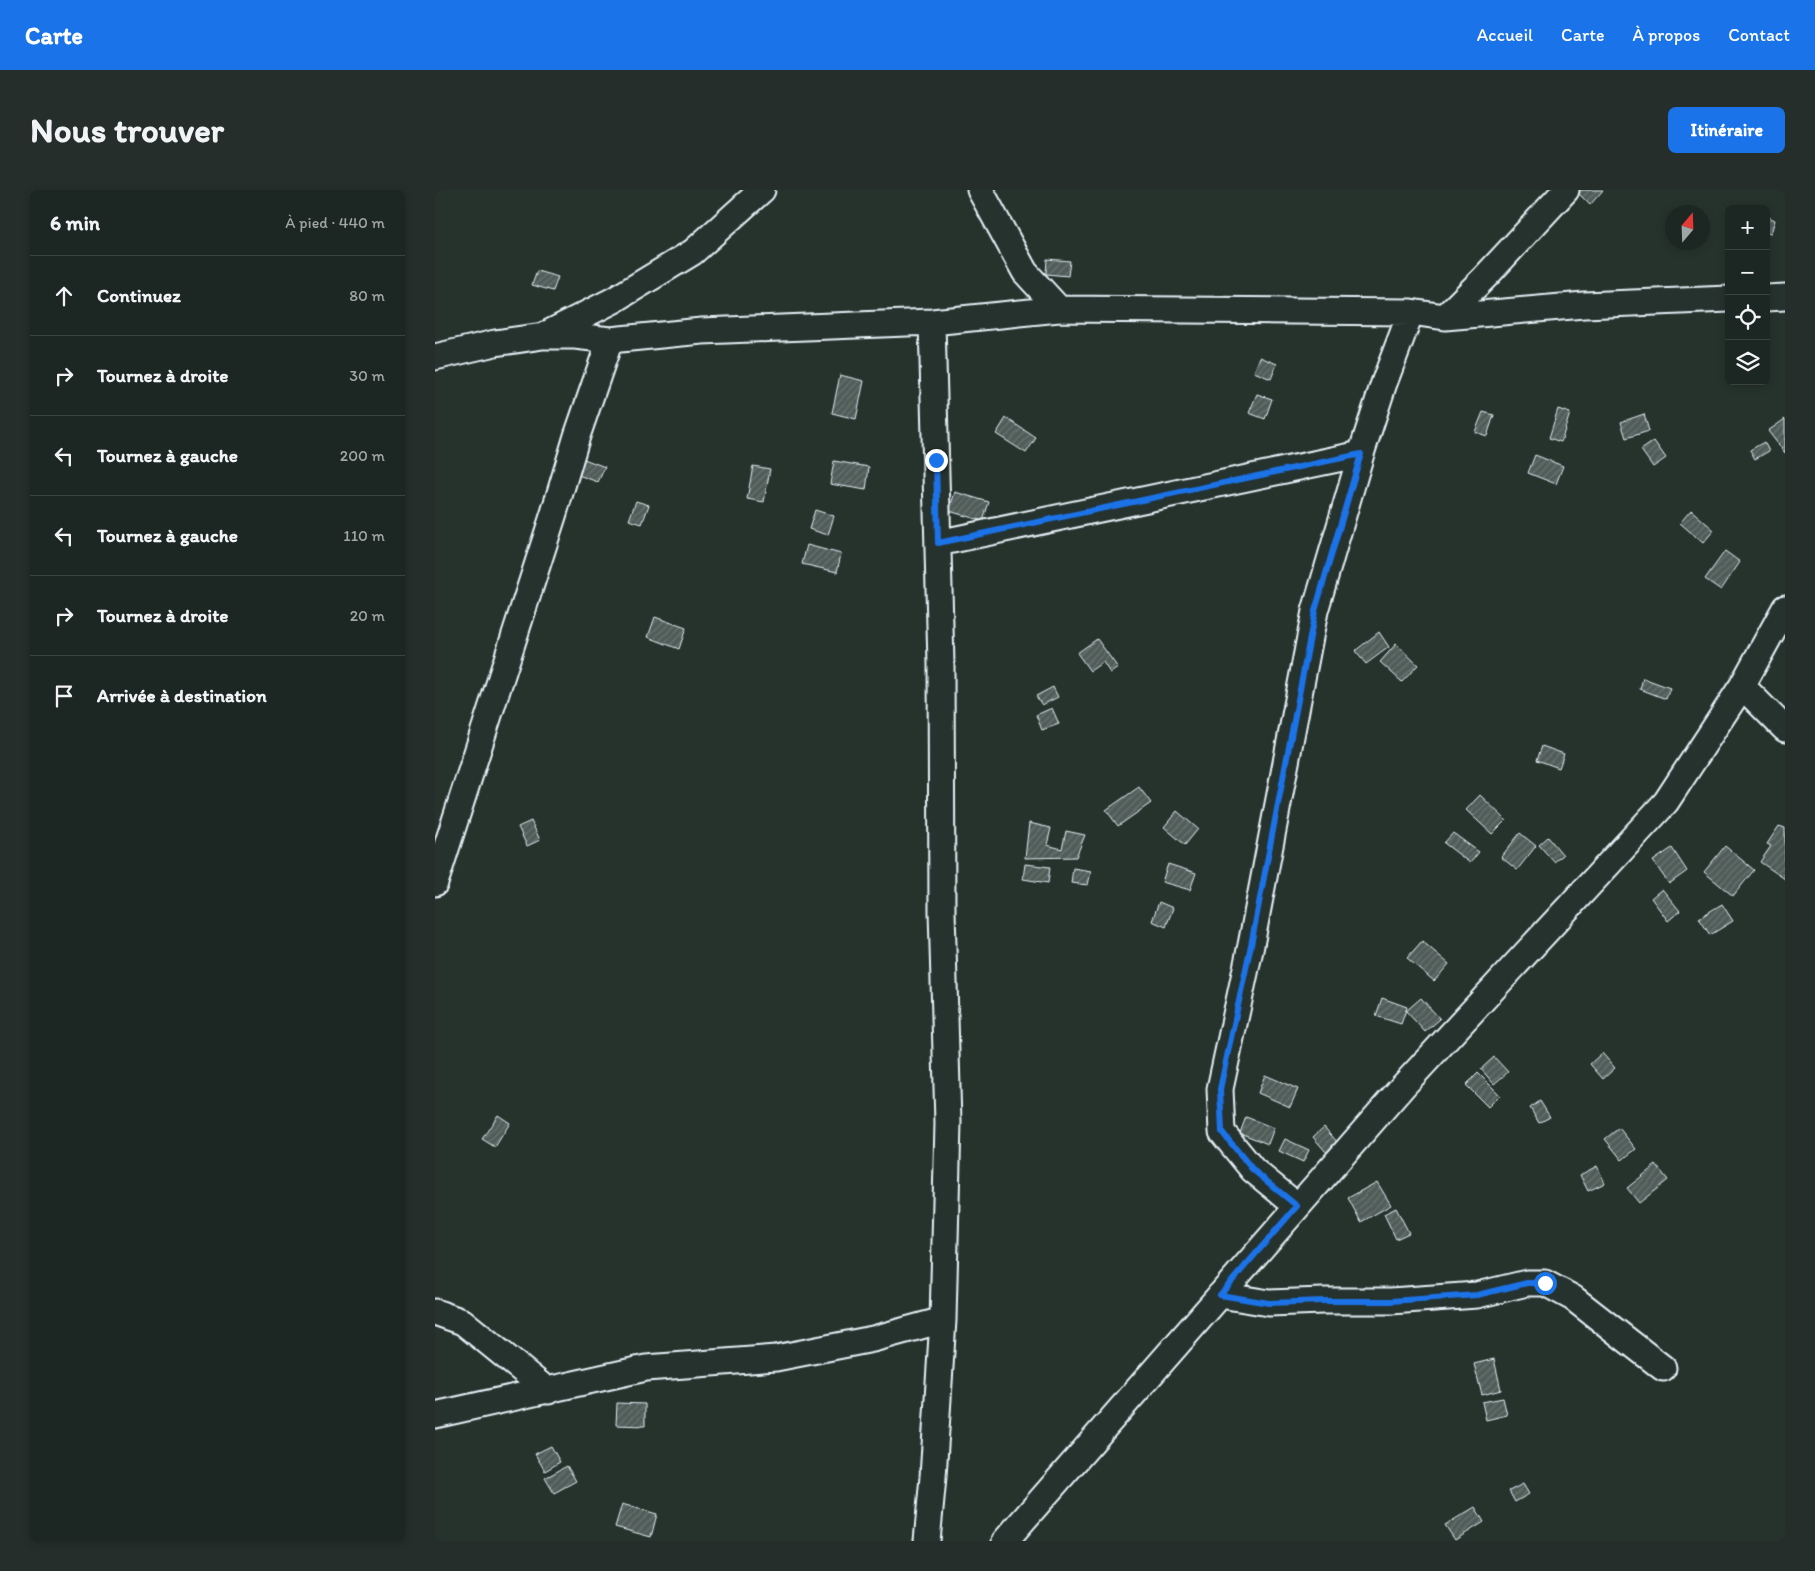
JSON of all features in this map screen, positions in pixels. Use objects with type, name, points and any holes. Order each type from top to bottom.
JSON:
[{"type":"street","points":[[543,336],[614,300],[693,252],[762,190]]},
{"type":"street","points":[[980,190],[1025,272],[1059,309]]},
{"type":"street","points":[[1445,317],[1566,190]]},
{"type":"street","points":[[1770,298],[1785,297]]},
{"type":"street","points":[[435,357],[495,342],[543,336],[575,336],[610,340],[702,331],[932,322],[1059,309],[1411,312],[1445,317],[1584,305],[1725,300]]},
{"type":"street","points":[[1297,1206],[1253,1170],[1222,1132],[1220,1089],[1251,945],[1315,611],[1361,454],[1384,383],[1411,312]]},
{"type":"street","points":[[927,1541],[943,1320],[949,1123],[942,912],[941,664],[932,322]]},
{"type":"street","points":[[435,883],[551,523],[577,436],[610,340]]},
{"type":"street","points":[[938,543],[1361,454]]},
{"type":"street","points":[[1005,1541],[1404,1085],[1666,802],[1742,686],[1785,608]]},
{"type":"street","points":[[1742,686],[1785,729]]},
{"type":"street","points":[[1220,1295],[1269,1303],[1391,1301],[1477,1295],[1527,1283],[1545,1283],[1573,1298],[1663,1368]]},
{"type":"street","points":[[435,1312],[463,1322],[548,1391]]},
{"type":"street","points":[[435,1416],[646,1368],[776,1358],[873,1339],[943,1320]]},
{"type":"building","points":[[1575,190],[1603,190],[1590,205]]},
{"type":"building","points":[[1770,218],[1775,220],[1770,233]]},
{"type":"building","points":[[1047,259],[1070,261],[1068,276],[1046,274]]},
{"type":"building","points":[[537,271],[558,277],[553,291],[532,285]]},
{"type":"building","points":[[1260,357],[1277,364],[1271,379],[1254,372]]},
{"type":"building","points":[[840,375],[864,381],[856,419],[832,413]]},
{"type":"building","points":[[1257,394],[1272,399],[1265,419],[1249,413]]},
{"type":"building","points":[[1558,409],[1570,413],[1561,442],[1549,438]]},
{"type":"building","points":[[1483,412],[1494,415],[1487,436],[1475,432]]},
{"type":"building","points":[[1644,414],[1649,431],[1626,438],[1621,422]]},
{"type":"building","points":[[1006,418],[1036,438],[1026,453],[996,434]]},
{"type":"building","points":[[1785,419],[1785,453],[1768,431]]},
{"type":"building","points":[[1654,441],[1666,458],[1653,467],[1641,450]]},
{"type":"building","points":[[1764,442],[1769,451],[1755,459],[1750,450]]},
{"type":"building","points":[[1535,455],[1563,466],[1556,484],[1528,473]]},
{"type":"building","points":[[584,459],[605,467],[598,482],[578,475]]},
{"type":"building","points":[[834,461],[869,467],[866,490],[830,484]]},
{"type":"building","points":[[753,466],[770,469],[764,502],[747,499]]},
{"type":"building","points":[[955,492],[989,502],[983,521],[949,511]]},
{"type":"building","points":[[636,501],[649,505],[642,524],[629,520]]},
{"type":"building","points":[[815,510],[834,516],[828,535],[809,529]]},
{"type":"building","points":[[1691,510],[1714,530],[1703,543],[1680,523]]},
{"type":"building","points":[[807,545],[841,554],[837,572],[802,564]]},
{"type":"building","points":[[1725,551],[1740,562],[1721,590],[1705,579]]},
{"type":"building","points":[[655,617],[686,628],[679,649],[648,637]]},
{"type":"building","points":[[1379,632],[1389,647],[1366,664],[1355,651]]},
{"type":"building","points":[[1097,639],[1118,668],[1110,673],[1103,662],[1090,671],[1077,653]]},
{"type":"building","points":[[1396,644],[1418,665],[1402,682],[1380,662]]},
{"type":"building","points":[[1643,678],[1670,688],[1666,699],[1640,689]]},
{"type":"building","points":[[1053,687],[1058,697],[1042,705],[1036,696]]},
{"type":"building","points":[[1052,708],[1059,724],[1042,730],[1036,715]]},
{"type":"building","points":[[1542,746],[1564,754],[1559,768],[1537,760]]},
{"type":"building","points":[[1139,787],[1151,803],[1118,826],[1106,810]]},
{"type":"building","points":[[1480,795],[1506,820],[1492,834],[1466,810]]},
{"type":"building","points":[[1177,811],[1198,829],[1185,845],[1164,827]]},
{"type":"building","points":[[531,821],[540,840],[527,846],[518,827]]},
{"type":"building","points":[[1029,823],[1051,828],[1047,845],[1062,849],[1066,831],[1085,835],[1076,857],[1025,858]]},
{"type":"building","points":[[1779,826],[1785,828],[1785,879],[1760,862],[1771,846],[1767,844]]},
{"type":"building","points":[[1453,833],[1479,852],[1470,863],[1444,843]]},
{"type":"building","points":[[1520,833],[1536,846],[1517,870],[1501,857]]},
{"type":"building","points":[[1548,837],[1563,855],[1554,862],[1539,845]]},
{"type":"building","points":[[1725,846],[1754,870],[1733,896],[1704,872]]},
{"type":"building","points":[[1672,848],[1687,871],[1669,884],[1653,861]]},
{"type":"building","points":[[1025,864],[1050,867],[1048,883],[1023,879]]},
{"type":"building","points":[[1168,864],[1196,873],[1190,890],[1162,882]]},
{"type":"building","points":[[1073,868],[1091,871],[1088,885],[1071,883]]},
{"type":"building","points":[[1662,889],[1680,911],[1668,921],[1651,898]]},
{"type":"building","points":[[1159,902],[1173,908],[1166,927],[1152,921]]},
{"type":"building","points":[[1722,904],[1733,921],[1710,935],[1699,918]]},
{"type":"building","points":[[1422,941],[1449,964],[1434,981],[1407,958]]},
{"type":"building","points":[[1382,998],[1407,1007],[1401,1024],[1376,1016]]},
{"type":"building","points":[[1421,998],[1440,1019],[1425,1032],[1406,1011]]},
{"type":"building","points":[[1602,1053],[1615,1068],[1603,1079],[1590,1064]]},
{"type":"building","points":[[1494,1057],[1508,1072],[1494,1084],[1481,1069]]},
{"type":"building","points":[[1478,1073],[1500,1095],[1488,1107],[1466,1085]]},
{"type":"building","points":[[1265,1075],[1298,1089],[1290,1107],[1258,1093]]},
{"type":"building","points":[[1540,1101],[1550,1117],[1539,1123],[1530,1108]]},
{"type":"building","points":[[498,1115],[510,1123],[495,1147],[482,1139]]},
{"type":"building","points":[[1246,1117],[1274,1128],[1268,1144],[1240,1133]]},
{"type":"building","points":[[1324,1127],[1338,1143],[1327,1153],[1313,1137]]},
{"type":"building","points":[[1619,1128],[1636,1149],[1622,1160],[1605,1139]]},
{"type":"building","points":[[1285,1139],[1309,1150],[1303,1162],[1279,1151]]},
{"type":"building","points":[[1656,1165],[1668,1180],[1639,1203],[1627,1188]]},
{"type":"building","points":[[1597,1166],[1605,1183],[1588,1191],[1580,1175]]},
{"type":"building","points":[[1377,1182],[1391,1205],[1361,1222],[1348,1198]]},
{"type":"building","points":[[1396,1208],[1409,1233],[1396,1239],[1384,1214]]},
{"type":"building","points":[[1494,1359],[1501,1390],[1482,1395],[1474,1364]]},
{"type":"building","points":[[1503,1398],[1507,1415],[1486,1420],[1482,1402]]},
{"type":"building","points":[[617,1403],[645,1404],[645,1426],[616,1425]]},
{"type":"building","points":[[551,1446],[560,1462],[545,1471],[535,1454]]},
{"type":"building","points":[[567,1466],[576,1481],[554,1493],[545,1478]]},
{"type":"building","points":[[1523,1484],[1529,1494],[1515,1502],[1509,1491]]},
{"type":"building","points":[[622,1504],[657,1514],[651,1537],[615,1527]]},
{"type":"building","points":[[1475,1507],[1484,1522],[1455,1540],[1445,1525]]},
{"type":"route","points":[[936,460],[938,543],[1361,454],[1315,611],[1251,945],[1220,1089],[1222,1132],[1253,1170],[1297,1206],[1220,1295],[1269,1303],[1391,1301],[1477,1295],[1527,1283],[1545,1283]]}]
